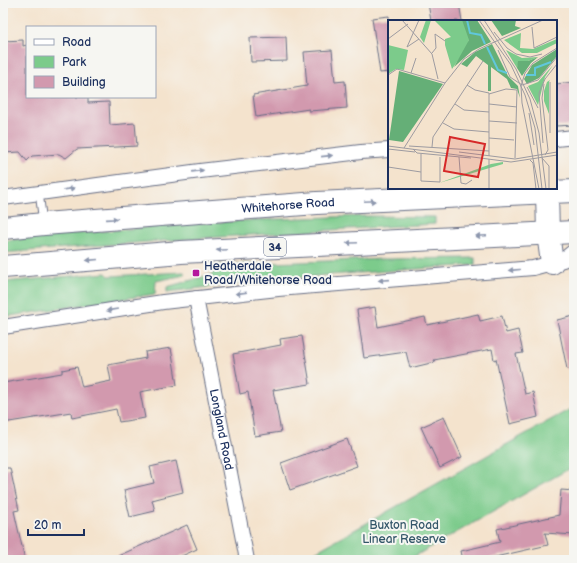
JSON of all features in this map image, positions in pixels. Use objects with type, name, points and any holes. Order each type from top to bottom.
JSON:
[{"type":"highway","name":"Whitehorse Road","points":[[3,228],[317,203],[574,191]]},
{"type":"highway","points":[[547,192],[548,233],[552,263]]},
{"type":"highway","name":"34","points":[[3,267],[181,252],[574,232]]},
{"type":"street","points":[[557,139],[574,137]]},
{"type":"street","points":[[3,198],[208,170],[388,150]]},
{"type":"street","points":[[3,327],[196,298],[278,289],[533,268],[563,260],[574,252]]},
{"type":"street","name":"Longland Road","points":[[196,298],[247,560]]},
{"type":"lane","points":[[39,193],[44,224]]},
{"type":"green space","points":[[368,216],[435,217],[435,224],[219,237],[3,253],[3,241],[46,236],[148,227],[274,219]]},
{"type":"green space","points":[[475,258],[475,265],[329,275],[250,282],[167,292],[167,287],[213,274],[213,265],[385,259]]},
{"type":"green space","points":[[184,272],[185,275],[156,281],[155,294],[3,317],[3,282],[106,273],[109,276]]},
{"type":"green space","name":"Buxton Road Linear Reserve","points":[[574,407],[574,466],[408,560],[301,560],[545,423]]},
{"type":"building","points":[[428,3],[459,3],[462,20],[431,20]]},
{"type":"building","points":[[389,16],[388,72],[380,73],[372,18]]},
{"type":"building","points":[[286,37],[287,61],[251,62],[250,38]]},
{"type":"building","points":[[23,40],[23,46],[26,45],[26,98],[88,98],[88,103],[109,102],[110,125],[135,123],[137,146],[77,149],[66,158],[59,154],[32,156],[27,161],[20,152],[3,153],[3,41]]},
{"type":"building","points":[[332,50],[335,82],[345,81],[347,108],[309,111],[309,109],[256,117],[253,95],[307,86],[304,52]]},
{"type":"building","points":[[574,82],[574,125],[557,126],[557,84]]},
{"type":"building","points":[[375,307],[378,327],[425,317],[427,325],[478,314],[480,321],[502,316],[506,333],[518,330],[523,353],[516,354],[525,394],[533,392],[538,417],[510,424],[496,359],[494,360],[492,349],[434,360],[435,362],[410,368],[406,352],[364,358],[357,310]]},
{"type":"building","points":[[574,316],[574,368],[567,369],[557,320]]},
{"type":"building","points":[[302,336],[310,384],[273,390],[281,432],[255,436],[248,392],[240,394],[233,354],[281,345],[280,339]]},
{"type":"building","points":[[171,348],[177,385],[140,392],[145,418],[119,422],[116,409],[72,418],[71,412],[3,423],[3,383],[62,373],[62,370],[77,367],[82,387],[111,381],[108,365],[146,358],[145,352]]},
{"type":"building","points":[[444,417],[462,457],[440,468],[421,427]]},
{"type":"building","points":[[347,439],[357,466],[290,490],[281,463]]},
{"type":"building","points":[[176,461],[183,492],[152,500],[155,511],[130,517],[124,490],[154,483],[150,467]]},
{"type":"building","points":[[3,468],[10,468],[19,510],[14,511],[25,560],[3,560]]},
{"type":"building","points":[[561,490],[574,491],[574,535],[545,533],[548,545],[482,560],[463,560],[461,551],[500,542],[497,529],[559,515]]},
{"type":"building","points":[[187,525],[197,549],[173,560],[109,560]]},
{"type":"place","name":"Heatherdale Road/Whitehorse Road","points":[[196,273]]}]
